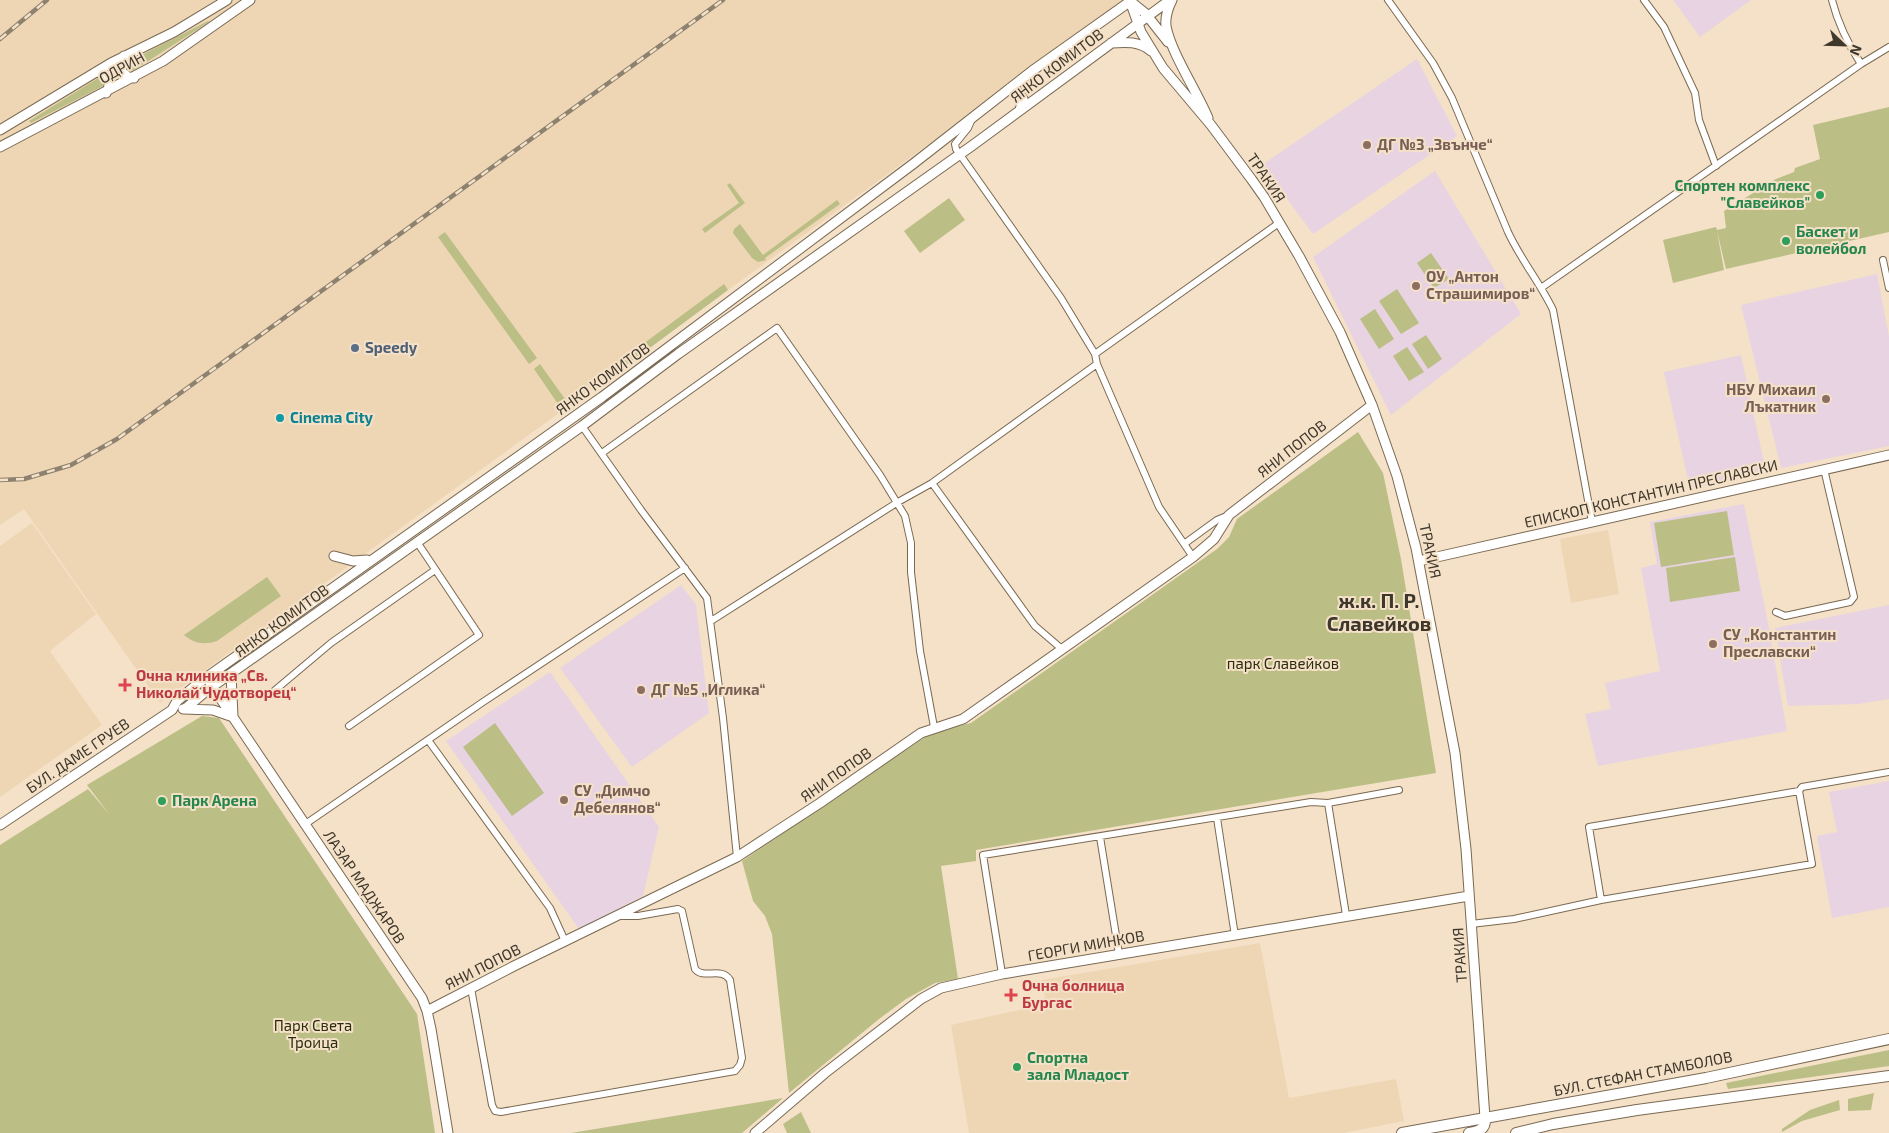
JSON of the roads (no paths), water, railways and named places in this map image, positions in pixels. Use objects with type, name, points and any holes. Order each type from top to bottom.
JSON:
[{"type":"main road","name":"ОДРИН","points":[[0,130],[96,72],[174,32],[227,0]]},
{"type":"main road","name":"ОДРИН","points":[[0,147],[134,78],[163,61],[250,0]]},
{"type":"main road","points":[[1171,0],[1167,11],[1166,26],[1176,52]]},
{"type":"main road","name":"ЯНКО КОМИТОВ","points":[[231,674],[582,426],[678,354],[1020,111],[1171,0]]},
{"type":"main road","points":[[1131,1],[1148,16],[1176,52]]},
{"type":"main road","name":"ЯНКО КОМИТОВ","points":[[242,652],[602,397],[973,118],[1010,88],[1131,1]]},
{"type":"main road","name":"ТРАКИЯ","points":[[1131,1],[1137,24],[1152,51],[1174,84],[1211,125],[1264,198],[1299,256],[1340,332],[1372,405],[1397,476],[1419,561],[1455,753],[1462,806],[1485,1118]]},
{"type":"main road","points":[[1111,43],[1134,42],[1146,46],[1152,51]]},
{"type":"main road","name":"ТРАКИЯ","points":[[1176,52],[1211,125]]},
{"type":"main road","points":[[125,56],[121,62],[121,71],[128,77],[134,78]]},
{"type":"main road","points":[[96,72],[106,74],[109,78],[109,88],[106,92]]},
{"type":"main road","points":[[1010,88],[1018,91],[1023,98],[1020,111]]},
{"type":"main road","name":"ЯНИ ПОПОВ","points":[[427,1011],[615,916],[737,858],[921,733],[963,718],[1194,557],[1214,539],[1228,515],[1372,405]]},
{"type":"main road","name":"ЕПИСКОП КОНСТАНТИН ПРЕСЛАВСКИ","points":[[1419,561],[1889,455]]},
{"type":"main road","points":[[334,556],[353,561],[370,560]]},
{"type":"main road","name":"БУЛ. ДАМЕ ГРУЕВ","points":[[172,710],[176,701],[242,652]]},
{"type":"main road","points":[[185,709],[231,674]]},
{"type":"main road","points":[[231,674],[234,718]]},
{"type":"main road","name":"ЛАЗАР МАДЖАРОВ","points":[[207,677],[304,825],[414,986],[427,1011],[448,1133]]},
{"type":"main road","name":"БУЛ. ДАМЕ ГРУЕВ","points":[[0,825],[172,710],[214,710],[234,718]]},
{"type":"main road","name":"ГЕОРГИ МИНКОВ","points":[[755,1133],[825,1073],[921,999],[941,988],[1002,974],[1235,936],[1346,915],[1469,896]]},
{"type":"main road","name":"БУЛ. СТЕФАН СТАМБОЛОВ","points":[[1402,1133],[1706,1078],[1889,1039]]},
{"type":"main road","points":[[1516,1133],[1553,1124],[1637,1110],[1889,1076]]},
{"type":"main road","points":[[1469,1133],[1480,1130],[1484,1126],[1485,1118]]},
{"type":"street","points":[[1388,0],[1433,62],[1446,86],[1508,232],[1553,310],[1592,522]]},
{"type":"street","points":[[1644,0],[1664,26],[1695,94],[1698,120],[1716,166]]},
{"type":"street","points":[[1832,0],[1846,40],[1861,64]]},
{"type":"street","points":[[1541,288],[1861,64],[1889,47]]},
{"type":"street","name":"ЯНКО КОМИТОВ","points":[[960,154],[955,144],[968,128],[973,118]]},
{"type":"street","points":[[960,154],[1062,298],[1095,354],[1097,364],[1159,507],[1194,557]]},
{"type":"street","points":[[1095,354],[1279,223]]},
{"type":"street","points":[[1883,260],[1889,288]]},
{"type":"street","points":[[602,453],[777,328],[898,502],[905,516],[911,543],[911,572],[920,651],[934,727]]},
{"type":"street","points":[[710,621],[898,502],[932,483],[1097,364]]},
{"type":"street","points":[[582,426],[707,598],[723,718],[737,858]]},
{"type":"street","points":[[1776,612],[1785,616],[1850,602],[1854,597],[1824,469]]},
{"type":"street","points":[[932,483],[1035,626],[1063,650]]},
{"type":"street","name":"ЯНИ ПОПОВ","points":[[1184,544],[1217,520],[1228,515]]},
{"type":"street","points":[[349,726],[479,635],[417,542]]},
{"type":"street","points":[[304,825],[685,568]]},
{"type":"street","points":[[274,691],[331,643],[435,570]]},
{"type":"street","points":[[348,576],[354,586]]},
{"type":"street","points":[[428,740],[550,908],[565,941]]},
{"type":"street","points":[[1601,900],[1589,827],[1799,791],[1802,787],[1889,772]]},
{"type":"street","points":[[1002,974],[983,855],[1310,802],[1328,802],[1399,790]]},
{"type":"street","points":[[1471,924],[1514,919],[1601,900],[1812,864],[1799,791]]},
{"type":"street","points":[[1328,802],[1346,915]]},
{"type":"street","points":[[1217,818],[1235,936]]},
{"type":"street","points":[[1100,837],[1119,954]]},
{"type":"street","points":[[471,988],[492,1105],[495,1111],[511,1111],[736,1070],[742,1058],[730,980],[727,975],[722,973],[701,974],[695,969],[682,910],[678,909],[638,916],[615,916]]},
{"type":"railway","points":[[0,39],[47,0]]},
{"type":"railway","points":[[0,480],[24,479],[71,465],[117,439],[723,0]]},
{"type":"place","name":"ДГ №3 „Звънче“","points":[[1367,145]]},
{"type":"place","name":"Спортен комплекс \"Славейков\"","points":[[1820,195]]},
{"type":"place","name":"Баскет и волейбол","points":[[1786,241]]},
{"type":"place","name":"ОУ „Антон Страшимиров“","points":[[1416,286]]},
{"type":"place","name":"Speedy","points":[[355,348]]},
{"type":"place","name":"НБУ Михаил Лъкатник","points":[[1826,399]]},
{"type":"place","name":"Cinema City","points":[[280,418]]},
{"type":"place","name":"СУ „Константин Преславски“","points":[[1713,644]]},
{"type":"place","name":"Oчна клиника „Св. Николай Чудотворец“","points":[[125,685]]},
{"type":"place","name":"ДГ №5 „Иглика“","points":[[641,690]]},
{"type":"place","name":"СУ „Димчо Дебелянов“","points":[[564,800]]},
{"type":"place","name":"Парк Арена","points":[[162,801]]},
{"type":"place","name":"Oчна болница Бургас","points":[[1011,995]]},
{"type":"place","name":"Спортна зала Младост","points":[[1017,1067]]},
{"type":"district","name":"ж.к. П. Р. Славейков","points":[[1379,612]]},
{"type":"park label","name":"парк Славейков","points":[[1283,664]]},
{"type":"park label","name":"Парк Света Троица","points":[[313,1034]]}]
